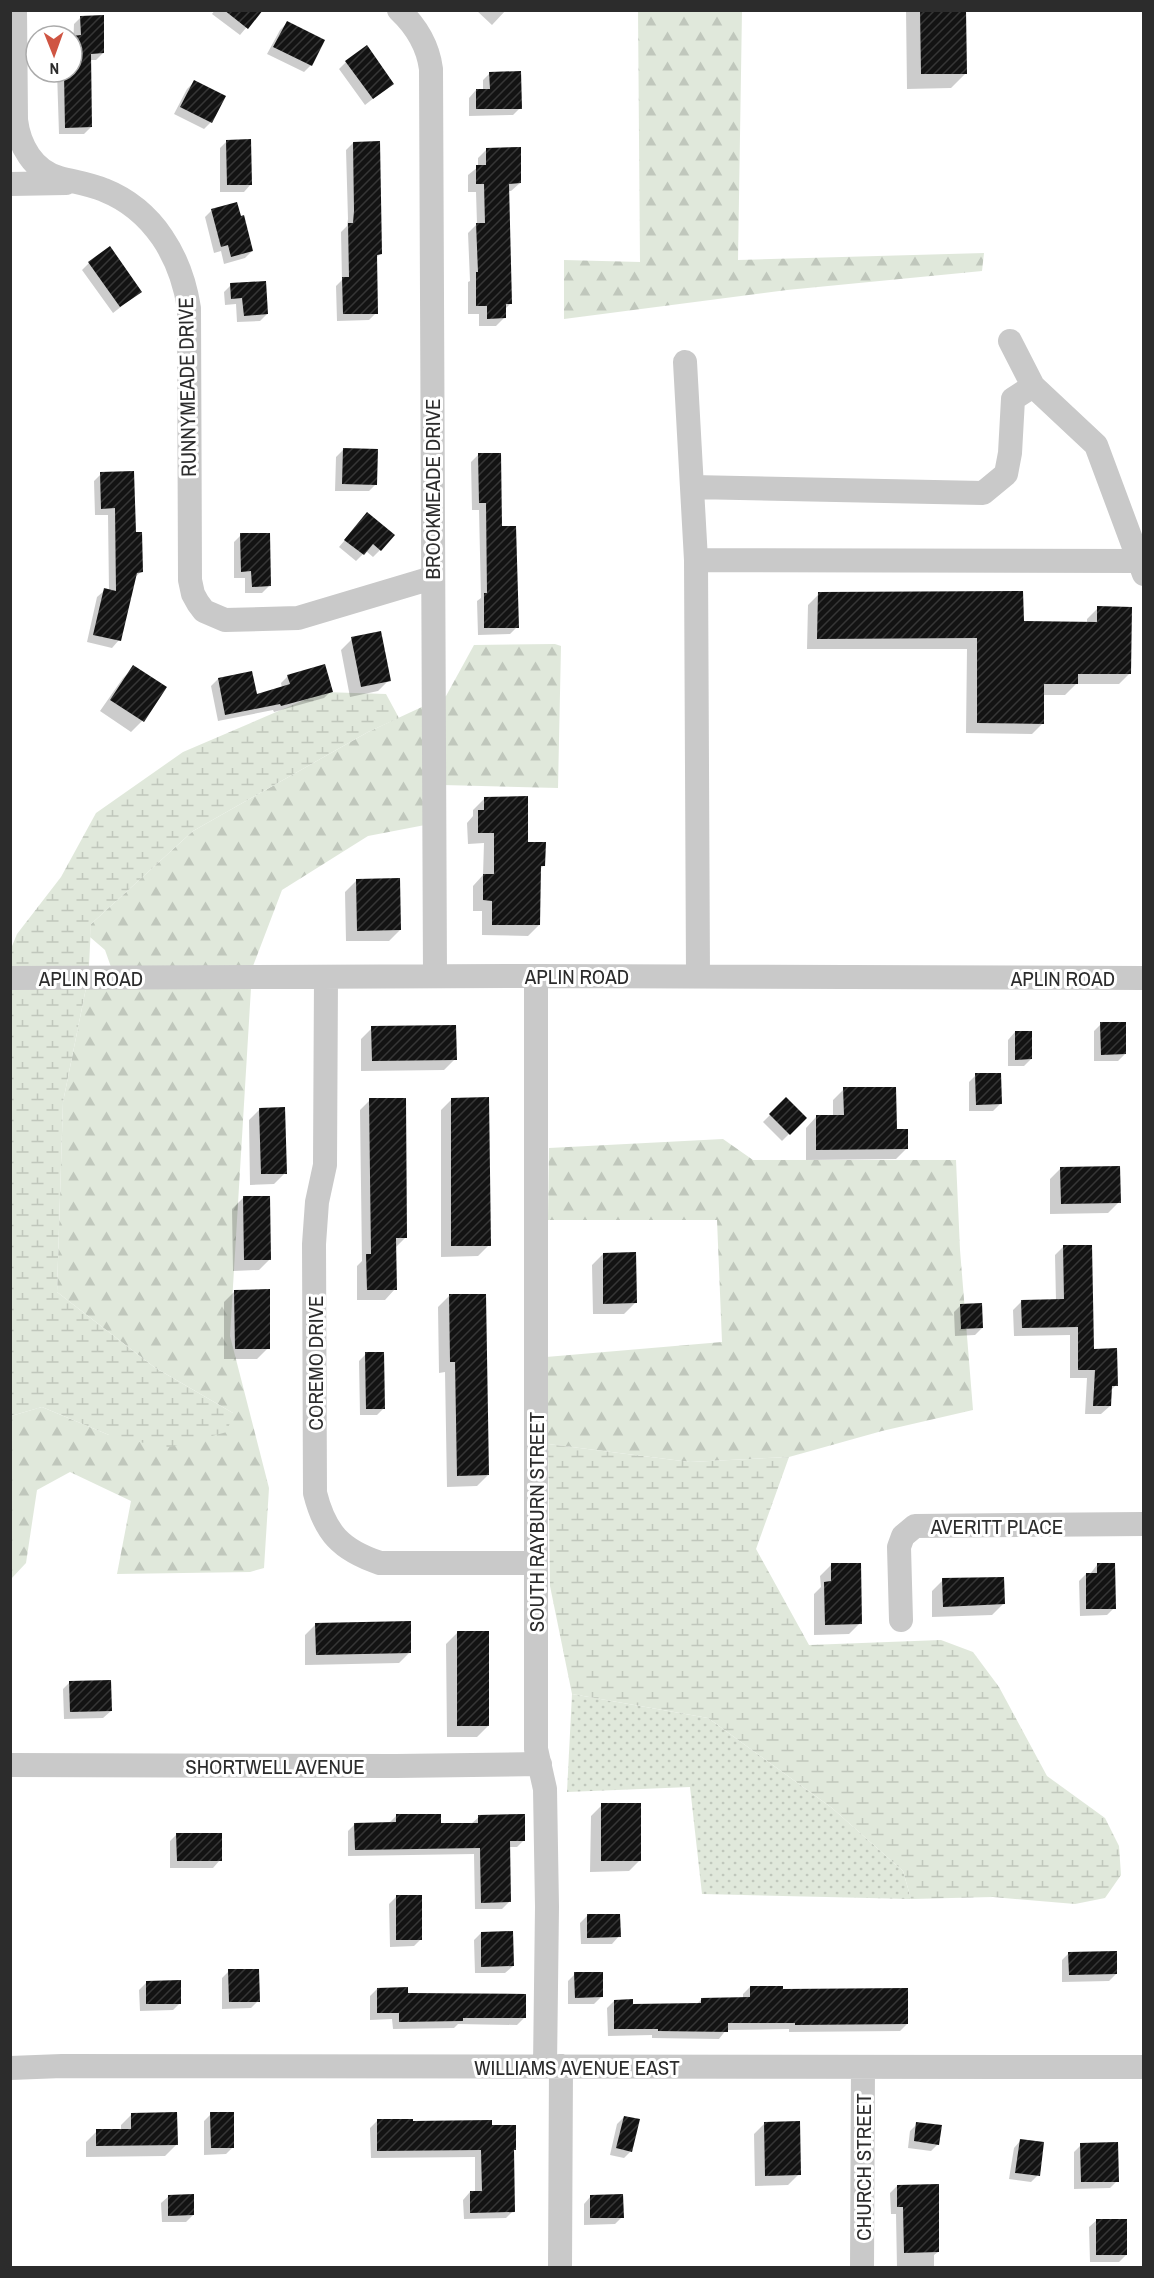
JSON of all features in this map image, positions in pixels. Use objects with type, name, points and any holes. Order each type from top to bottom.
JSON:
[{"type":"street","name":"RUNNYMEADE DRIVE","points":[[15,10],[18,135],[26,153],[40,168],[57,178],[86,183],[106,190],[125,201],[156,228],[170,249],[186,287],[189,308],[190,580],[193,594],[204,611],[225,620],[298,618],[432,578]]},
{"type":"street","name":"BROOKMEADE DRIVE","points":[[406,13],[426,49],[431,69],[435,976]]},
{"type":"street","points":[[10,184],[86,183]]},
{"type":"street","points":[[696,560],[1141,568],[1096,445],[1033,386],[1010,341]]},
{"type":"street","points":[[685,362],[696,560],[698,976]]},
{"type":"street","points":[[692,487],[983,493],[1006,474],[1010,453],[1013,399],[1033,386]]},
{"type":"street","name":"SOUTH RAYBURN STREET","points":[[536,976],[536,1749],[545,1801],[560,2268]]},
{"type":"street","name":"APLIN ROAD","points":[[10,978],[698,976],[1143,978]]},
{"type":"street","name":"COREMO DRIVE","points":[[327,977],[325,1165],[317,1202],[314,1244],[315,1493],[320,1511],[329,1530],[345,1548],[363,1558],[381,1563],[536,1563]]},
{"type":"street","name":"AVERITT PLACE","points":[[901,1620],[899,1547],[903,1536],[915,1526],[1143,1524]]},
{"type":"street","name":"SHORTWELL AVENUE","points":[[10,1765],[540,1764]]},
{"type":"street","name":"CHURCH STREET","points":[[862,2268],[863,2067]]},
{"type":"street","name":"WILLIAMS AVENUE EAST","points":[[10,2068],[1143,2067]]},
{"type":"green space","points":[[638,10],[742,11],[738,260],[984,253],[982,271],[787,290],[564,319],[564,260],[640,262]]},
{"type":"green space","points":[[555,644],[561,646],[558,788],[443,785],[442,698],[446,696],[474,645]]},
{"type":"green space","points":[[323,692],[386,694],[399,718],[368,732],[193,831],[91,924],[89,967],[11,967],[10,951],[17,934],[61,877],[96,813],[183,752]]},
{"type":"green space","points":[[424,706],[425,825],[368,836],[282,890],[253,966],[111,967],[105,950],[90,937],[91,924],[193,831],[368,732]]},
{"type":"green space","points":[[86,988],[251,988],[230,1336],[269,1488],[264,1568],[250,1572],[117,1574],[131,1501],[70,1472],[37,1490],[26,1563],[11,1579],[11,1416],[42,1407],[109,1435],[233,1413],[154,1367],[57,1292],[63,1102]]},
{"type":"green space","points":[[86,988],[63,1102],[57,1292],[154,1367],[233,1413],[227,1432],[166,1448],[109,1435],[42,1407],[11,1416],[11,989]]},
{"type":"green space","points":[[723,1139],[753,1160],[956,1160],[960,1250],[973,1410],[882,1431],[789,1457],[690,1462],[548,1444],[546,1357],[722,1342],[717,1220],[548,1220],[549,1148]]},
{"type":"green space","points":[[548,1444],[690,1462],[789,1457],[756,1549],[809,1645],[941,1640],[973,1652],[999,1687],[1047,1776],[1105,1818],[1119,1846],[1121,1875],[1105,1898],[1075,1904],[993,1897],[911,1899],[903,1871],[832,1808],[708,1718],[572,1694],[550,1586]]},
{"type":"green space","points":[[572,1694],[708,1718],[832,1808],[903,1871],[911,1899],[702,1894],[690,1787],[567,1792]]},
{"type":"building","points":[[224,10],[263,10],[248,29]]},
{"type":"building","points":[[920,10],[966,10],[967,74],[921,74]]},
{"type":"building","points":[[104,15],[104,53],[91,54],[92,127],[65,128],[64,84],[84,84],[84,24],[80,24],[80,16]]},
{"type":"building","points":[[287,21],[325,40],[312,66],[273,47]]},
{"type":"building","points":[[367,45],[394,84],[373,99],[345,61]]},
{"type":"building","points":[[521,71],[522,109],[476,109],[476,89],[490,89],[489,72]]},
{"type":"building","points":[[194,80],[226,96],[212,123],[180,107]]},
{"type":"building","points":[[251,139],[252,185],[227,185],[226,140]]},
{"type":"building","points":[[380,141],[382,254],[377,255],[378,314],[343,314],[342,277],[349,277],[348,223],[353,223],[354,211],[353,142]]},
{"type":"building","points":[[521,147],[521,183],[509,184],[512,304],[506,304],[506,318],[487,319],[487,306],[476,306],[476,272],[478,272],[476,223],[485,223],[484,184],[476,184],[476,165],[486,165],[486,148]]},
{"type":"building","points":[[237,202],[241,216],[244,215],[253,251],[231,257],[228,245],[221,247],[211,209]]},
{"type":"building","points":[[110,246],[142,292],[120,307],[88,262]]},
{"type":"building","points":[[266,281],[268,314],[244,316],[242,298],[231,299],[230,283]]},
{"type":"building","points":[[343,448],[378,449],[377,485],[342,484]]},
{"type":"building","points":[[478,453],[501,453],[502,526],[516,526],[519,628],[484,628],[484,593],[487,593],[486,503],[479,503]]},
{"type":"building","points":[[134,471],[136,532],[142,532],[143,572],[137,573],[121,641],[93,635],[104,588],[116,591],[115,508],[101,509],[100,472]]},
{"type":"building","points":[[367,512],[395,535],[381,551],[373,544],[364,555],[344,540]]},
{"type":"building","points":[[240,533],[270,533],[271,586],[252,587],[251,571],[241,572]]},
{"type":"building","points":[[1023,591],[1024,621],[1097,622],[1097,606],[1132,607],[1131,674],[1078,674],[1078,684],[1044,684],[1044,724],[977,723],[977,638],[817,639],[818,592]]},
{"type":"building","points":[[381,631],[391,681],[361,687],[351,637]]},
{"type":"building","points":[[325,664],[333,692],[281,706],[280,704],[225,715],[218,678],[252,671],[257,694],[290,684],[287,675]]},
{"type":"building","points":[[133,665],[167,687],[144,722],[110,700]]},
{"type":"building","points":[[528,796],[528,842],[546,842],[545,866],[541,866],[540,925],[492,925],[492,901],[483,900],[483,874],[494,874],[494,833],[478,833],[478,810],[484,810],[484,797]]},
{"type":"building","points":[[400,878],[401,930],[357,931],[356,879]]},
{"type":"building","points":[[1100,1022],[1126,1022],[1126,1054],[1101,1055]]},
{"type":"building","points":[[456,1025],[457,1060],[372,1061],[371,1026]]},
{"type":"building","points":[[1015,1031],[1032,1031],[1032,1059],[1015,1060]]},
{"type":"building","points":[[975,1073],[1001,1073],[1002,1104],[976,1105]]},
{"type":"building","points":[[843,1087],[896,1087],[897,1129],[908,1129],[908,1149],[816,1150],[816,1115],[844,1115]]},
{"type":"building","points":[[489,1097],[491,1246],[451,1246],[451,1098]]},
{"type":"building","points":[[786,1097],[807,1118],[790,1135],[769,1114]]},
{"type":"building","points":[[369,1098],[406,1098],[407,1238],[396,1238],[397,1290],[367,1290],[366,1254],[371,1254]]},
{"type":"building","points":[[285,1107],[287,1174],[261,1174],[259,1108]]},
{"type":"building","points":[[1120,1166],[1121,1203],[1061,1204],[1060,1167]]},
{"type":"building","points":[[243,1196],[270,1196],[271,1260],[244,1260]]},
{"type":"building","points":[[1063,1245],[1092,1245],[1094,1349],[1117,1348],[1118,1386],[1112,1386],[1111,1406],[1093,1406],[1095,1370],[1078,1370],[1078,1327],[1022,1328],[1021,1300],[1064,1299]]},
{"type":"building","points":[[636,1252],[637,1303],[603,1304],[603,1253]]},
{"type":"building","points":[[270,1289],[270,1349],[235,1349],[234,1290]]},
{"type":"building","points":[[449,1294],[486,1294],[489,1475],[457,1476],[455,1362],[450,1362]]},
{"type":"building","points":[[982,1303],[983,1328],[961,1329],[960,1304]]},
{"type":"building","points":[[365,1352],[384,1352],[385,1409],[366,1409]]},
{"type":"building","points":[[831,1563],[861,1563],[862,1624],[825,1625],[824,1582],[831,1581]]},
{"type":"building","points":[[1097,1563],[1115,1563],[1116,1609],[1086,1609],[1086,1573],[1097,1573]]},
{"type":"building","points":[[1004,1577],[1005,1604],[943,1607],[942,1578]]},
{"type":"building","points":[[411,1621],[411,1653],[316,1655],[315,1623]]},
{"type":"building","points":[[457,1631],[489,1631],[489,1726],[457,1726]]},
{"type":"building","points":[[111,1680],[112,1711],[70,1712],[69,1681]]},
{"type":"building","points":[[601,1803],[641,1803],[641,1861],[601,1861]]},
{"type":"building","points":[[396,1814],[441,1814],[441,1823],[478,1823],[478,1815],[525,1814],[525,1841],[510,1841],[511,1902],[481,1903],[480,1848],[355,1850],[354,1823],[396,1822]]},
{"type":"building","points":[[176,1833],[222,1833],[222,1861],[177,1861]]},
{"type":"building","points":[[396,1895],[422,1895],[422,1940],[396,1940]]},
{"type":"building","points":[[587,1914],[620,1914],[621,1937],[587,1938]]},
{"type":"building","points":[[513,1931],[514,1966],[481,1967],[481,1932]]},
{"type":"building","points":[[1117,1951],[1117,1974],[1069,1975],[1068,1952]]},
{"type":"building","points":[[228,1969],[259,1969],[260,2002],[229,2002]]},
{"type":"building","points":[[574,1972],[603,1972],[603,1997],[575,1998]]},
{"type":"building","points":[[181,1980],[181,2004],[146,2004],[146,1981]]},
{"type":"building","points":[[750,1986],[783,1986],[783,1989],[908,1988],[908,2024],[728,2023],[728,2032],[614,2029],[614,2000],[633,1999],[633,2004],[701,2003],[701,1998],[750,1997]]},
{"type":"building","points":[[408,1987],[408,1993],[526,1994],[526,2018],[463,2018],[463,2021],[399,2022],[399,2013],[377,2013],[377,1988]]},
{"type":"building","points":[[177,2112],[178,2145],[96,2146],[96,2129],[131,2129],[131,2113]]},
{"type":"building","points":[[210,2112],[234,2112],[234,2148],[211,2148]]},
{"type":"building","points":[[624,2116],[640,2119],[632,2152],[616,2148]]},
{"type":"building","points":[[377,2119],[492,2120],[492,2125],[516,2125],[515,2212],[470,2213],[470,2191],[482,2191],[481,2150],[377,2151]]},
{"type":"building","points":[[800,2121],[801,2175],[765,2176],[764,2122]]},
{"type":"building","points":[[916,2122],[942,2125],[939,2145],[914,2141]]},
{"type":"building","points":[[1020,2139],[1044,2142],[1040,2176],[1015,2173]]},
{"type":"building","points":[[1118,2142],[1119,2182],[1081,2182],[1080,2143]]},
{"type":"building","points":[[939,2184],[939,2252],[904,2253],[903,2207],[897,2207],[897,2185]]},
{"type":"building","points":[[194,2194],[194,2215],[168,2216],[168,2195]]},
{"type":"building","points":[[623,2194],[624,2218],[590,2218],[590,2195]]},
{"type":"building","points":[[1096,2219],[1127,2219],[1127,2255],[1096,2255]]}]
